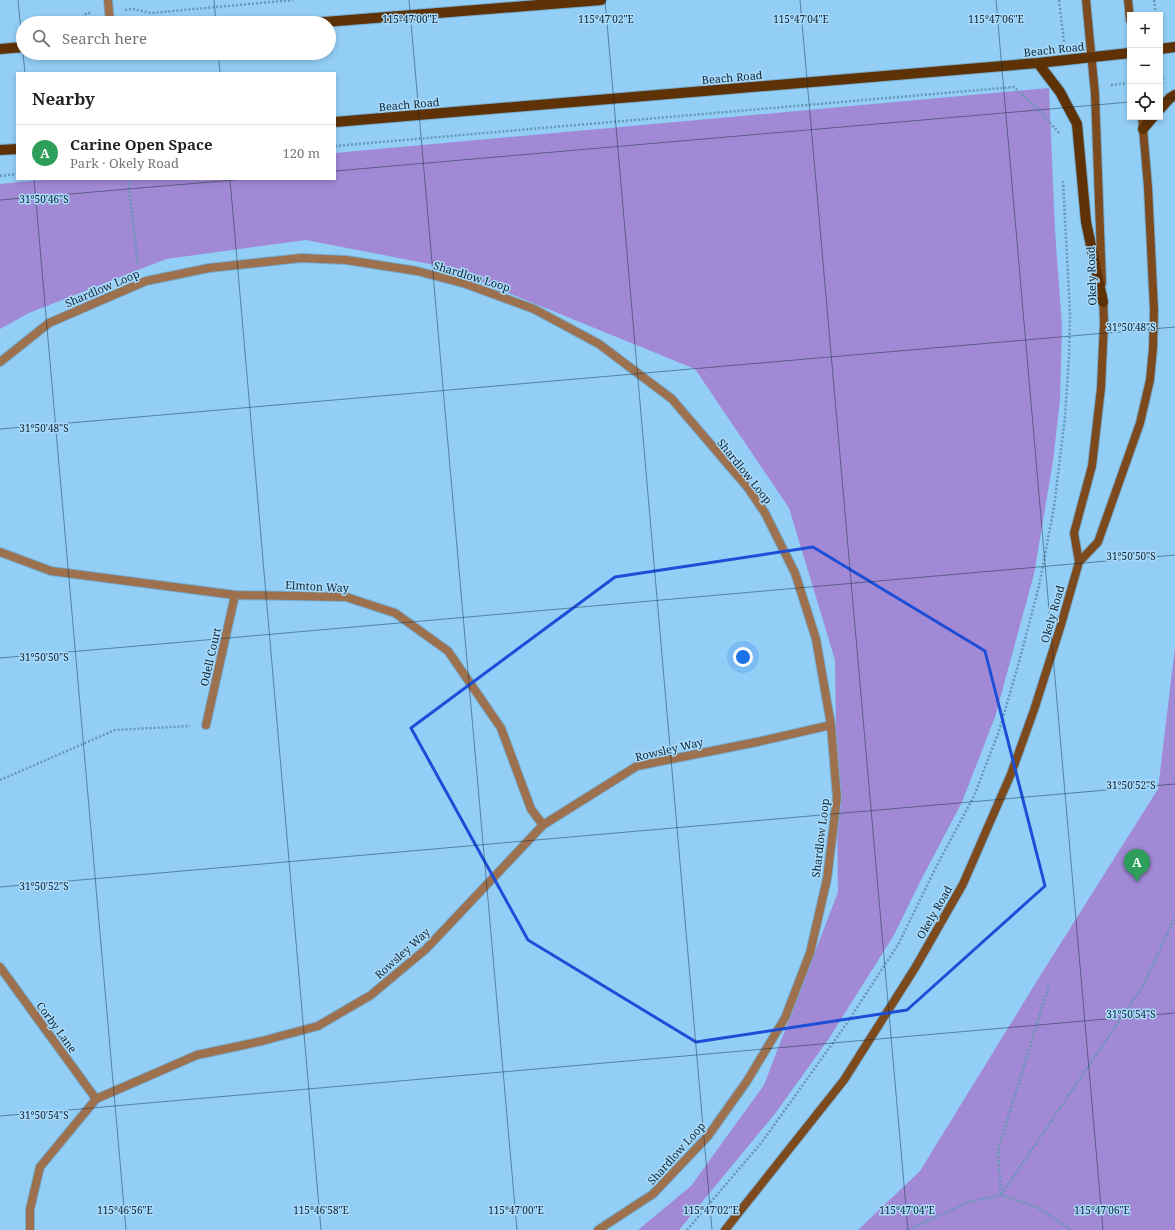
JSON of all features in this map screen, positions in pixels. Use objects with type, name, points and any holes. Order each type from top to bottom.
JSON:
[{"type":"main road","points":[[336,21],[602,0]]},
{"type":"main road","name":"Okely Road","points":[[725,1230],[844,1080],[915,968],[963,884],[1011,774],[1032,717],[1062,625],[1078,562],[1074,533],[1092,466],[1101,388],[1104,323],[1095,94],[1086,0]]},
{"type":"main road","points":[[1128,0],[1129,12]]},
{"type":"main road","points":[[1163,49],[1175,47]]},
{"type":"main road","points":[[0,49],[16,48]]},
{"type":"main road","name":"Beach Road","points":[[336,122],[1038,63],[1127,53]]},
{"type":"main road","points":[[1038,63],[1060,92],[1077,124],[1086,222],[1103,302]]},
{"type":"main road","points":[[1163,106],[1170,98],[1175,96]]},
{"type":"main road","points":[[1078,562],[1098,542],[1140,423],[1150,380],[1154,310],[1148,187],[1142,120]]},
{"type":"main road","points":[[1143,129],[1150,120]]},
{"type":"main road","points":[[0,150],[16,149]]},
{"type":"street","points":[[108,0],[109,16]]},
{"type":"street","name":"Shardlow Loop","points":[[0,362],[49,323],[140,283],[209,268],[301,258],[346,260],[417,271],[466,284],[534,309],[599,344],[672,399],[748,488],[765,513],[795,573],[814,632],[831,725],[837,798],[827,879],[810,953],[785,1018],[747,1081],[708,1136],[653,1194],[598,1230]]},
{"type":"street","name":"Elmton Way","points":[[0,552],[51,571],[235,595],[346,597],[395,613],[448,651],[501,728],[531,809],[543,825]]},
{"type":"street","name":"Odell Court","points":[[206,725],[235,595]]},
{"type":"street","name":"Rowsley Way","points":[[30,1230],[30,1210],[40,1167],[96,1099],[197,1055],[262,1041],[318,1026],[371,995],[426,948],[543,825],[637,766],[757,742],[831,725]]},
{"type":"street","name":"Corby Lane","points":[[0,967],[96,1099]]},
{"type":"path","points":[[85,16],[87,14],[134,9],[151,13],[293,0]]},
{"type":"path","points":[[1154,0],[1156,12]]},
{"type":"path","points":[[336,146],[1014,87],[1036,107],[1061,136]]},
{"type":"path","points":[[0,176],[16,174]]},
{"type":"path","points":[[687,1230],[762,1142],[845,1026],[899,943],[935,869],[974,796],[999,731],[1039,586],[1054,507],[1065,417],[1070,313],[1063,179]]},
{"type":"path","points":[[128,180],[140,283]]},
{"type":"path","points":[[0,780],[115,730],[206,725]]},
{"type":"path","points":[[1001,1195],[1143,986],[1175,917]]},
{"type":"path","points":[[1001,1195],[998,1150],[1049,985]]},
{"type":"path","points":[[908,1230],[969,1202],[1001,1195],[1039,1208],[1070,1230]]},
{"type":"highlighted area","points":[[813,547],[985,651],[1045,886],[907,1010],[696,1042],[528,940],[411,728],[615,577]]},
{"type":"shaded area","points":[[1049,88],[1055,231],[1062,326],[1060,400],[1053,461],[1034,574],[995,717],[962,802],[894,935],[828,1040],[774,1115],[679,1230],[638,1230],[691,1186],[764,1085],[838,892],[835,660],[789,508],[695,369],[445,267],[306,240],[166,259],[29,313],[0,329],[0,184],[42,180],[336,180],[336,153]]},
{"type":"shaded area","points":[[1175,647],[1175,1230],[858,1230],[920,1171],[1040,976],[1158,789]]},
{"type":"place","name":"Carine Open Space","points":[[1137,882]]}]
